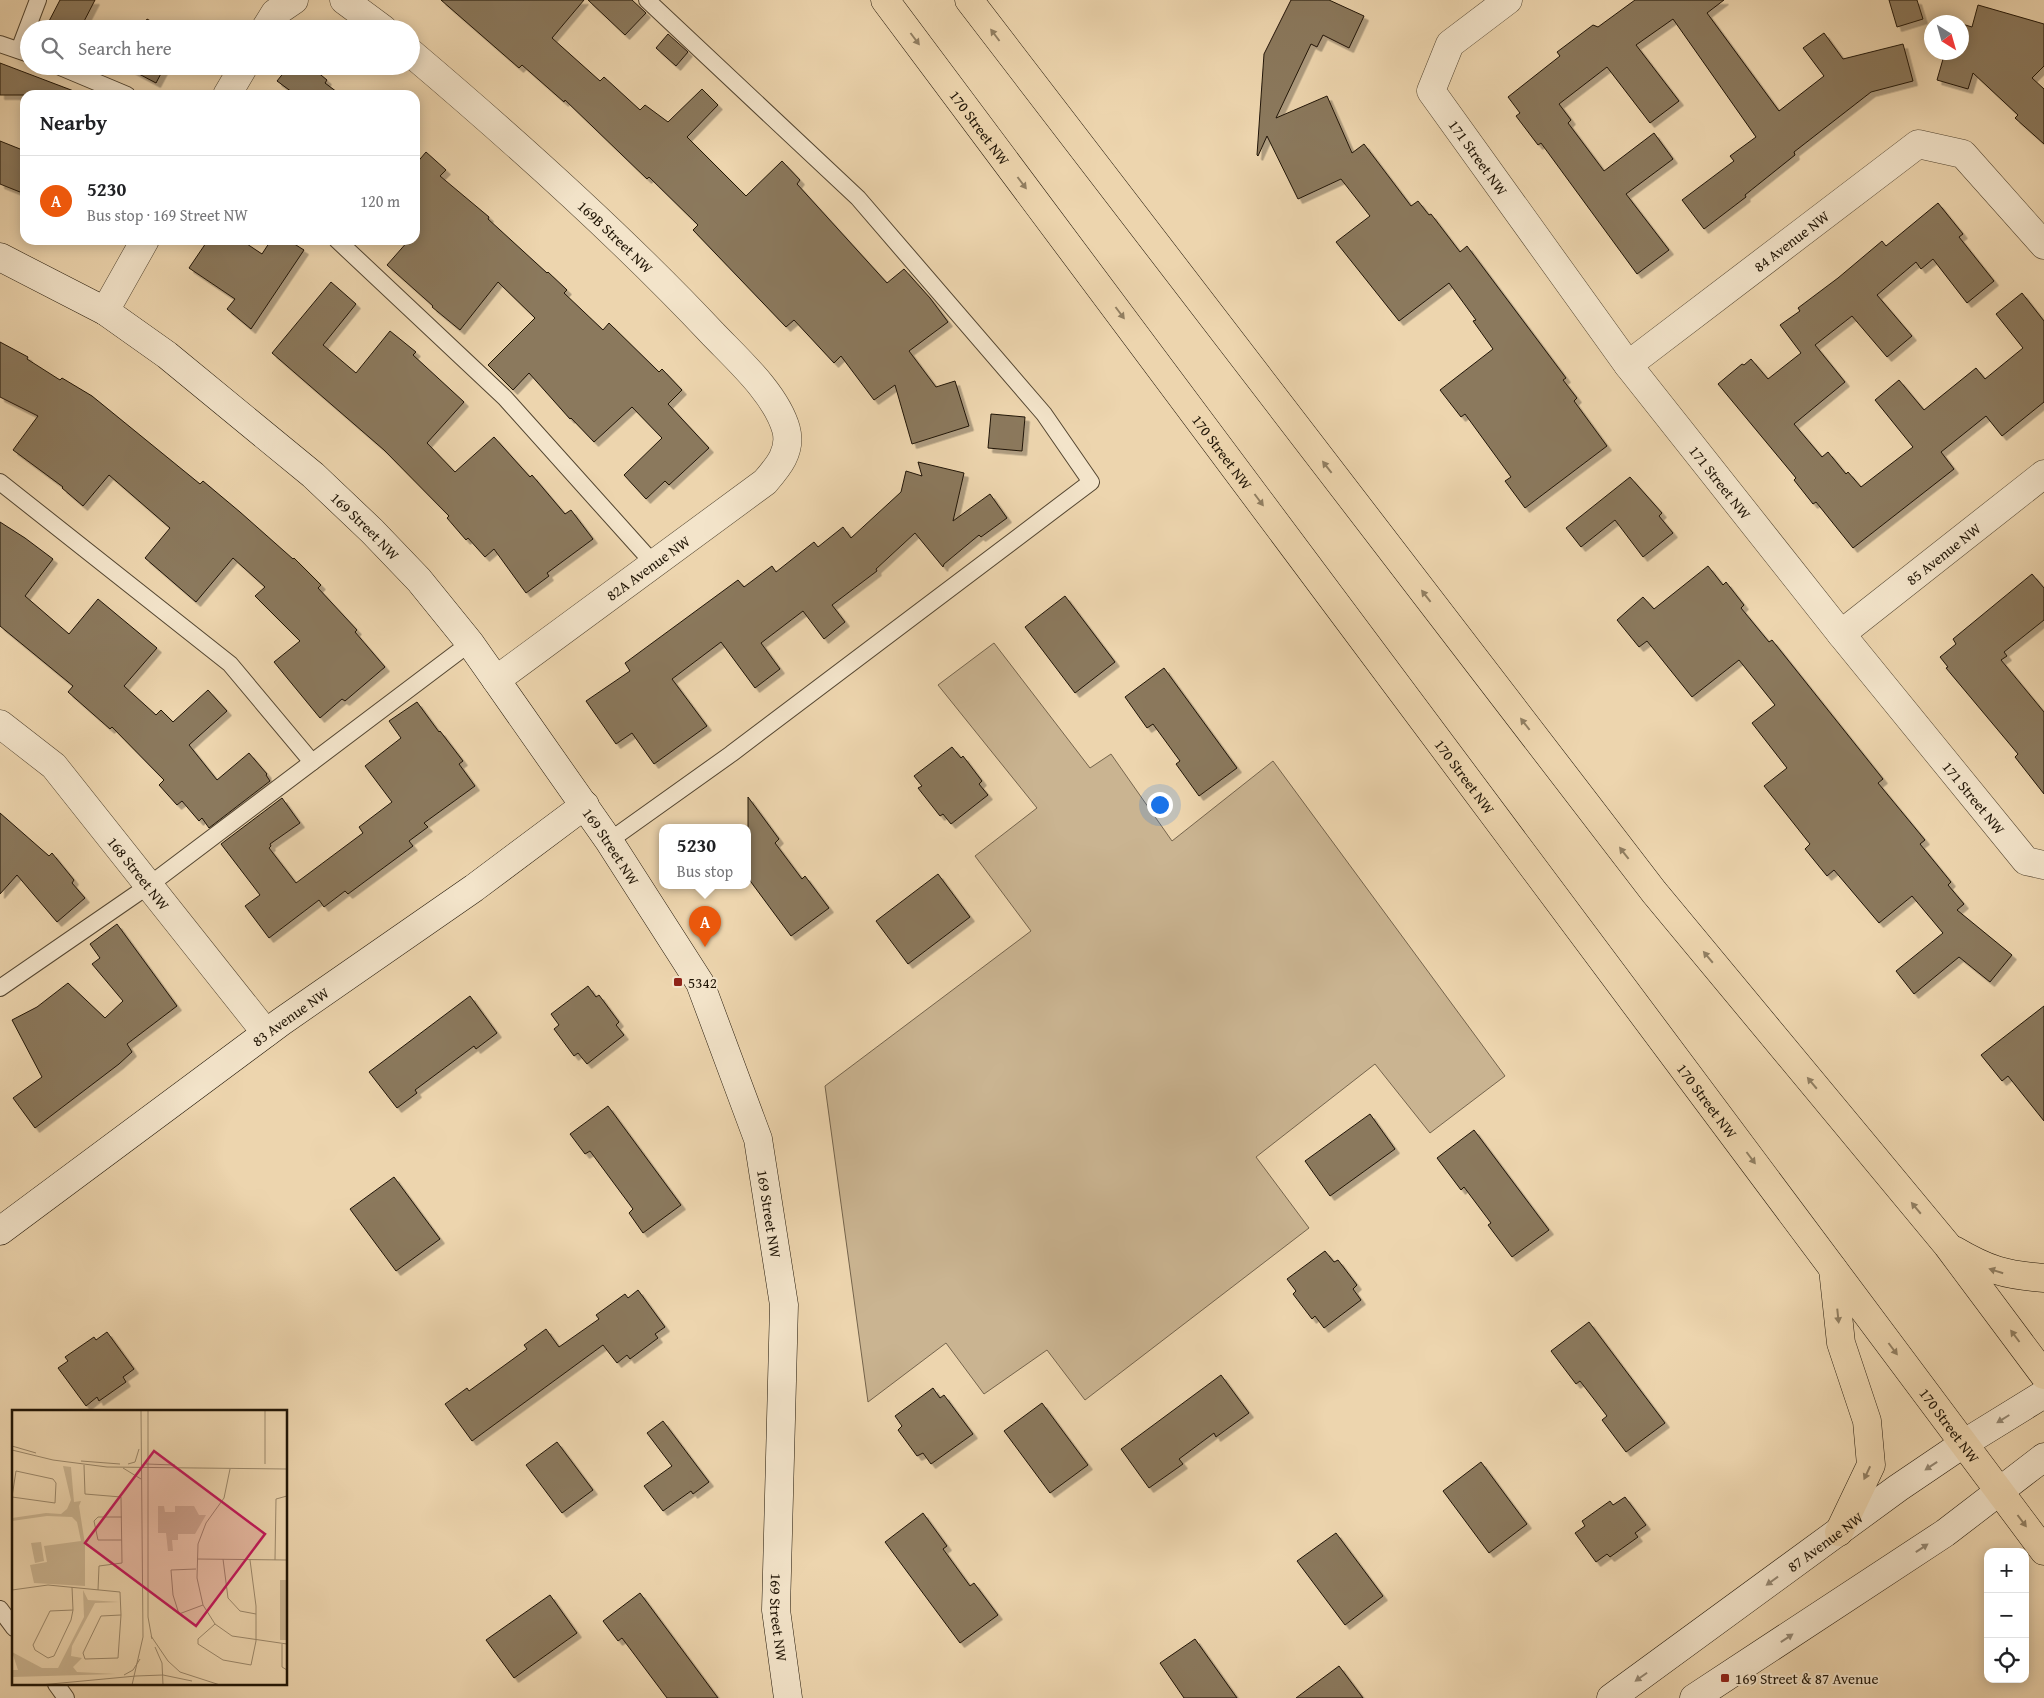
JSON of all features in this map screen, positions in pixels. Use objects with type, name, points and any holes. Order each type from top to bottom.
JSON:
[{"type":"main road","name":"170 Street NW","points":[[886,0],[2044,1551]]},
{"type":"main road","points":[[969,0],[1654,892],[1947,1245],[2044,1375]]},
{"type":"main road","points":[[1947,1245],[1980,1266],[2014,1276],[2044,1278]]},
{"type":"main road","points":[[1832,1268],[1841,1343],[1867,1421],[1871,1465],[1839,1532]]},
{"type":"street","points":[[271,20],[275,13],[294,0]]},
{"type":"street","points":[[344,0],[373,20]]},
{"type":"street","name":"171 Street NW","points":[[1508,0],[1450,44],[1431,91],[1628,365],[1842,634],[2035,863]]},
{"type":"street","name":"169B Street NW","points":[[420,61],[546,171],[684,303],[768,395],[780,413],[786,430],[788,445]]},
{"type":"street","points":[[230,90],[239,75]]},
{"type":"street","name":"84 Avenue NW","points":[[1628,365],[1918,144],[1963,154],[2044,244]]},
{"type":"street","points":[[105,311],[142,245]]},
{"type":"street","name":"169 Street NW","points":[[0,257],[105,311],[167,355],[313,476],[419,580],[470,643],[585,806],[700,983],[758,1139],[784,1306],[776,1610],[788,1698]]},
{"type":"street","name":"82A Avenue NW","points":[[496,680],[765,482],[783,458],[788,445]]},
{"type":"street","name":"85 Avenue NW","points":[[1842,634],[2044,474]]},
{"type":"street","name":"168 Street NW","points":[[0,724],[54,766],[266,1033]]},
{"type":"street","name":"83 Avenue NW","points":[[0,1231],[266,1033],[474,888],[585,806]]},
{"type":"street","name":"87 Avenue NW","points":[[1611,1698],[1898,1488],[1963,1444],[2044,1394]]},
{"type":"street","points":[[1694,1698],[1945,1532],[2044,1457]]},
{"type":"lane","points":[[33,20],[38,0]]},
{"type":"lane","points":[[609,841],[731,754],[1091,482],[1044,414],[858,198],[647,0]]},
{"type":"lane","points":[[0,44],[20,51]]},
{"type":"lane","points":[[79,75],[115,90]]},
{"type":"lane","points":[[342,245],[505,398],[654,564]]},
{"type":"lane","points":[[0,482],[230,664],[312,762]]},
{"type":"lane","points":[[0,988],[148,886],[470,643]]},
{"type":"lane","points":[[0,1609],[12,1625]]},
{"type":"lane","points":[[57,1686],[66,1698]]},
{"type":"shaded area","points":[[994,643],[1090,768],[1111,754],[1172,841],[1273,761],[1505,1076],[1430,1133],[1375,1064],[1256,1157],[1309,1228],[1085,1400],[1047,1350],[984,1394],[946,1343],[868,1402],[825,1086],[1031,931],[975,856],[1037,808],[938,685]]},
{"type":"building","points":[[60,0],[95,0],[85,20],[50,20]]},
{"type":"building","points":[[441,0],[584,0],[552,38],[600,81],[604,77],[640,110],[645,105],[668,122],[702,89],[718,105],[687,137],[746,196],[782,161],[800,180],[797,184],[887,283],[904,269],[930,298],[948,322],[909,351],[936,387],[955,381],[969,426],[912,444],[895,385],[874,400],[841,356],[834,363],[794,320],[786,327],[693,230],[698,225],[649,177],[647,179],[565,100],[564,102],[522,65],[519,68]]},
{"type":"building","points":[[588,0],[632,0],[646,13],[625,35]]},
{"type":"building","points":[[1291,0],[1329,0],[1364,16],[1349,48],[1323,35],[1317,47],[1311,44],[1276,118],[1327,96],[1352,153],[1364,144],[1411,206],[1418,201],[1429,215],[1431,214],[1460,252],[1467,246],[1566,378],[1563,380],[1577,398],[1574,401],[1607,446],[1525,508],[1505,481],[1511,477],[1465,414],[1461,417],[1440,390],[1493,349],[1473,321],[1476,320],[1449,283],[1399,321],[1336,242],[1370,216],[1341,179],[1298,199],[1267,136],[1257,155],[1264,54]]},
{"type":"building","points":[[1635,0],[1724,0],[1707,13],[1779,111],[1824,76],[1803,48],[1824,33],[1843,59],[1903,44],[1913,81],[1871,92],[1794,152],[1795,155],[1745,195],[1746,197],[1704,229],[1682,200],[1734,161],[1730,156],[1756,137],[1673,19],[1636,45],[1679,101],[1650,123],[1607,67],[1559,104],[1571,120],[1568,123],[1604,171],[1654,133],[1673,159],[1626,194],[1669,250],[1637,274],[1541,143],[1538,145],[1516,116],[1520,113],[1508,97],[1560,56],[1557,52],[1593,25],[1598,27]]},
{"type":"building","points":[[1889,0],[1917,0],[1923,19],[1897,27]]},
{"type":"building","points":[[1978,5],[2044,24],[2044,66],[2032,78],[2044,89],[2044,144],[2015,118],[2018,115],[1973,73],[1968,89],[1937,80],[1943,60],[1969,60],[1969,26],[1972,27]]},
{"type":"building","points":[[668,34],[688,52],[676,66],[656,48]]},
{"type":"building","points":[[0,63],[20,71],[20,75],[32,75],[71,90],[20,90],[20,95],[0,95]]},
{"type":"building","points":[[141,75],[160,75],[156,83]]},
{"type":"building","points":[[282,75],[321,75],[327,80],[325,83],[334,90],[289,90],[277,81]]},
{"type":"building","points":[[0,141],[20,149],[20,192],[0,184]]},
{"type":"building","points":[[426,152],[446,170],[440,176],[489,217],[488,219],[548,272],[567,290],[564,293],[603,330],[609,323],[659,372],[662,369],[682,390],[668,404],[709,448],[669,485],[665,481],[646,499],[624,475],[662,438],[632,407],[594,442],[570,419],[529,373],[513,390],[488,365],[535,318],[498,282],[460,330],[387,265],[405,245],[420,245],[420,159]]},
{"type":"building","points":[[1938,203],[1963,234],[1959,237],[1994,281],[1967,303],[1933,259],[1921,269],[1916,262],[1877,295],[1912,336],[1887,357],[1852,316],[1815,345],[1845,382],[1794,424],[1822,457],[1828,452],[1846,474],[1848,472],[1861,487],[1913,447],[1875,400],[1899,380],[1924,410],[1976,368],[1985,379],[2023,348],[1996,314],[2022,293],[2044,321],[2044,402],[2002,436],[1986,416],[1941,452],[1954,469],[1853,548],[1816,502],[1813,504],[1794,480],[1796,478],[1718,384],[1751,359],[1768,379],[1801,353],[1780,325],[1800,311],[1798,308],[1882,241],[1886,246]]},
{"type":"building","points":[[205,245],[248,245],[262,254],[268,245],[296,245],[304,250],[251,329],[227,309],[235,299],[189,268]]},
{"type":"building","points":[[331,282],[356,304],[323,345],[356,373],[390,331],[416,352],[413,355],[464,402],[427,443],[455,472],[494,437],[530,477],[532,475],[565,514],[571,510],[593,539],[547,573],[549,576],[526,593],[494,549],[485,557],[468,538],[466,540],[447,518],[449,516],[384,450],[272,353]]},
{"type":"building","points":[[0,342],[28,357],[27,359],[60,380],[62,378],[92,396],[200,484],[203,481],[240,512],[294,558],[321,585],[318,588],[357,630],[355,632],[385,667],[345,701],[342,699],[320,718],[274,662],[300,641],[255,596],[265,587],[233,558],[196,602],[145,558],[170,528],[109,475],[83,506],[63,487],[13,450],[38,416],[0,397]]},
{"type":"building","points":[[991,414],[1025,417],[1022,451],[988,448]]},
{"type":"building","points":[[918,462],[964,473],[953,521],[990,494],[1007,518],[981,537],[979,535],[944,564],[943,567],[915,533],[876,569],[877,571],[832,605],[845,622],[824,639],[803,611],[761,643],[780,669],[755,688],[721,642],[672,679],[707,726],[654,764],[632,733],[616,744],[586,701],[630,671],[625,663],[738,580],[744,587],[772,566],[776,572],[814,542],[818,547],[843,527],[851,538],[901,492],[906,471],[922,476]]},
{"type":"building","points":[[1630,477],[1662,513],[1659,516],[1673,533],[1643,557],[1615,520],[1581,547],[1566,528]]},
{"type":"building","points":[[0,522],[53,559],[25,596],[69,634],[98,599],[157,648],[124,686],[156,715],[161,710],[173,722],[208,690],[227,711],[189,745],[217,780],[249,753],[267,774],[270,781],[209,828],[202,818],[199,821],[182,801],[177,805],[159,785],[164,780],[112,727],[110,729],[68,692],[73,686],[0,626]]},
{"type":"building","points":[[1708,566],[1723,585],[1726,582],[1744,605],[1741,608],[1769,642],[1772,640],[1883,779],[1878,783],[1925,840],[1920,844],[1951,882],[1948,885],[1964,904],[1957,910],[2012,955],[1990,982],[1959,957],[1914,994],[1896,971],[1943,933],[1912,896],[1879,923],[1834,870],[1827,876],[1805,849],[1810,844],[1764,786],[1787,768],[1752,723],[1775,705],[1739,660],[1692,697],[1647,641],[1639,647],[1617,620],[1643,597],[1654,609]]},
{"type":"building","points":[[2032,574],[2044,588],[2044,620],[2004,652],[2007,656],[2001,660],[2044,712],[2044,794],[2015,757],[2018,754],[1946,668],[1948,667],[1940,657],[1956,644],[1953,639]]},
{"type":"building","points":[[1065,596],[1115,662],[1075,693],[1025,627]]},
{"type":"building","points":[[1164,668],[1237,768],[1199,796],[1176,764],[1180,761],[1153,724],[1147,728],[1125,697]]},
{"type":"building","points":[[417,702],[463,761],[459,764],[475,786],[424,823],[428,827],[409,841],[413,846],[348,894],[345,891],[324,907],[319,900],[269,938],[245,906],[260,895],[221,844],[282,798],[300,823],[270,844],[269,848],[296,883],[363,833],[359,827],[392,802],[365,766],[401,738],[389,721]]},
{"type":"building","points":[[952,747],[961,758],[963,756],[982,781],[979,784],[988,795],[951,824],[943,814],[940,816],[918,788],[922,786],[914,776]]},
{"type":"building","points":[[748,797],[779,839],[775,843],[802,879],[805,876],[829,908],[791,936],[751,882],[751,824],[748,824]]},
{"type":"building","points":[[0,813],[49,856],[52,853],[74,880],[72,883],[85,898],[57,922],[17,875],[0,894]]},
{"type":"building","points":[[938,874],[970,917],[908,964],[876,921]]},
{"type":"building","points":[[117,924],[177,1006],[127,1044],[132,1052],[119,1064],[35,1128],[13,1098],[42,1077],[12,1020],[37,1007],[68,983],[105,1018],[123,1001],[92,964],[100,958],[90,944]]},
{"type":"building","points":[[588,986],[596,997],[599,995],[619,1022],[616,1025],[624,1035],[587,1064],[578,1053],[574,1056],[554,1029],[559,1025],[551,1014]]},
{"type":"building","points":[[470,996],[497,1033],[476,1049],[474,1046],[415,1090],[417,1093],[397,1108],[369,1072]]},
{"type":"building","points":[[2044,1006],[2044,1121],[2008,1076],[2002,1081],[1981,1055]]},
{"type":"building","points":[[608,1106],[681,1205],[643,1233],[629,1213],[633,1209],[590,1151],[585,1154],[570,1134]]},
{"type":"building","points":[[1370,1114],[1395,1149],[1330,1196],[1305,1161]]},
{"type":"building","points":[[1474,1130],[1549,1230],[1512,1257],[1488,1225],[1491,1223],[1464,1187],[1461,1190],[1437,1158]]},
{"type":"building","points":[[394,1177],[440,1239],[396,1271],[350,1209]]},
{"type":"building","points":[[1325,1251],[1334,1262],[1338,1260],[1357,1285],[1353,1289],[1361,1300],[1324,1328],[1315,1316],[1312,1319],[1293,1294],[1296,1291],[1287,1279]]},
{"type":"building","points":[[638,1290],[665,1327],[655,1334],[658,1338],[630,1359],[627,1355],[617,1363],[603,1345],[472,1441],[445,1404],[467,1388],[469,1391],[527,1349],[524,1345],[546,1329],[559,1347],[599,1319],[596,1315],[625,1294],[628,1298]]},
{"type":"building","points":[[1589,1322],[1665,1423],[1626,1452],[1602,1420],[1607,1416],[1580,1381],[1576,1384],[1551,1351]]},
{"type":"building","points":[[107,1332],[134,1369],[123,1377],[126,1382],[99,1401],[97,1397],[86,1406],[58,1368],[68,1361],[65,1357],[94,1337],[96,1340]]},
{"type":"building","points":[[1221,1375],[1249,1413],[1216,1437],[1214,1433],[1179,1459],[1183,1464],[1149,1488],[1121,1449]]},
{"type":"building","points":[[933,1388],[940,1398],[944,1395],[973,1434],[931,1464],[923,1453],[917,1456],[898,1430],[902,1426],[895,1416]]},
{"type":"building","points":[[1042,1403],[1088,1465],[1050,1493],[1004,1431]]},
{"type":"building","points":[[663,1421],[709,1482],[693,1494],[691,1491],[663,1511],[644,1486],[672,1466],[647,1433]]},
{"type":"building","points":[[557,1442],[593,1490],[562,1513],[526,1465]]},
{"type":"building","points":[[1481,1462],[1527,1524],[1489,1553],[1443,1491]]},
{"type":"building","points":[[1625,1497],[1646,1525],[1635,1533],[1638,1537],[1610,1557],[1607,1554],[1596,1562],[1575,1533],[1585,1526],[1582,1521],[1610,1501],[1613,1505]]},
{"type":"building","points":[[923,1513],[947,1546],[943,1549],[970,1586],[974,1583],[998,1615],[960,1643],[885,1542]]},
{"type":"building","points":[[1336,1533],[1383,1596],[1345,1625],[1297,1561]]},
{"type":"building","points":[[640,1593],[718,1698],[667,1698],[622,1638],[618,1641],[603,1621]]},
{"type":"building","points":[[550,1595],[577,1633],[514,1678],[486,1640]]},
{"type":"building","points":[[1195,1639],[1237,1698],[1184,1698],[1160,1663]]},
{"type":"building","points":[[1339,1666],[1363,1698],[1296,1698]]},
{"type":"place","name":"5230","points":[[705,947]]},
{"type":"place","name":"5342","points":[[678,982]]},
{"type":"place","name":"169 Street & 87 Avenue","points":[[1725,1678]]}]
